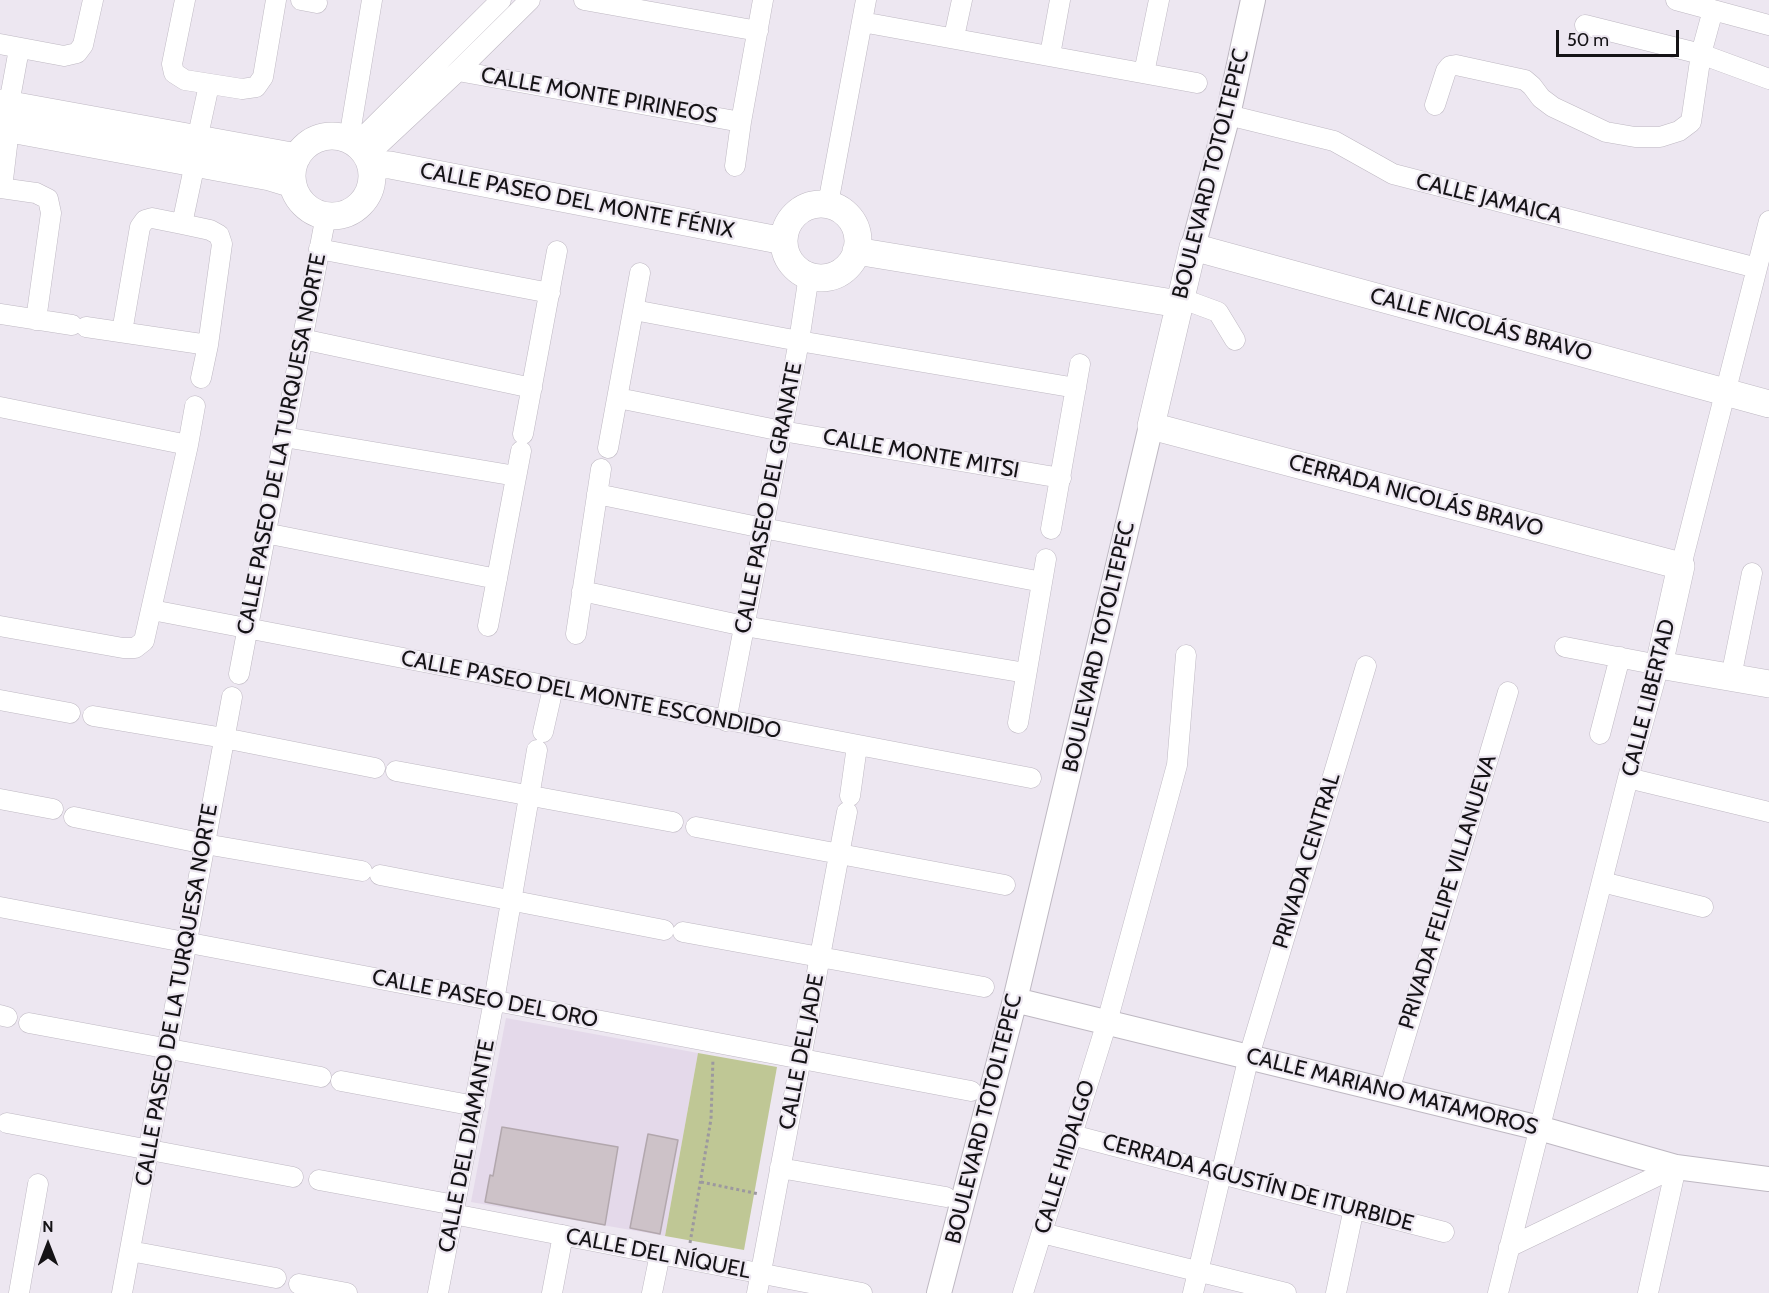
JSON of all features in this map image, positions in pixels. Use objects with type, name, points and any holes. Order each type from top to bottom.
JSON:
[{"type":"main road","points":[[4,116],[196,152],[297,158]]},
{"type":"main road","points":[[325,136],[337,136],[361,151],[373,177],[364,201],[343,215],[317,213],[306,206],[298,196],[292,175],[297,158],[304,148],[325,136]]},
{"type":"main road","name":"CALLE PASEO DEL MONTE FÉNIX","points":[[361,151],[390,165],[784,241]]},
{"type":"main road","points":[[196,152],[293,184]]},
{"type":"main road","points":[[817,204],[828,204],[839,208],[849,216],[858,239],[856,251],[843,270],[832,276],[820,278],[799,270],[790,262],[785,252],[785,230],[797,212],[817,204]]},
{"type":"main road","name":"BOULEVARD TOTOLTEPEC","points":[[1151,426],[1193,247]]},
{"type":"main road","name":"CALLE NICOLÁS BRAVO","points":[[1193,247],[1769,404]]},
{"type":"main road","points":[[856,251],[1180,301]]},
{"type":"main road","name":"CERRADA NICOLÁS BRAVO","points":[[1151,426],[1682,566]]},
{"type":"main road","name":"CALLE LIBERTAD","points":[[1659,665],[1682,566]]},
{"type":"main road","points":[[1659,665],[1769,684]]},
{"type":"street","points":[[36,320],[51,213],[48,199],[36,193],[1,188],[9,47],[64,56],[77,53],[83,45],[93,0]]},
{"type":"street","points":[[185,0],[172,64],[174,73],[184,80],[242,89],[256,87],[263,77],[276,0]]},
{"type":"street","points":[[361,151],[372,0]]},
{"type":"street","points":[[361,151],[501,0]]},
{"type":"street","points":[[361,151],[458,71],[530,0]]},
{"type":"street","points":[[584,0],[758,31]]},
{"type":"street","points":[[735,166],[764,0]]},
{"type":"street","points":[[828,204],[866,0]]},
{"type":"street","points":[[954,37],[962,0]]},
{"type":"street","points":[[1050,55],[1060,0]]},
{"type":"street","points":[[1144,73],[1159,0]]},
{"type":"street","name":"BOULEVARD TOTOLTEPEC","points":[[1193,247],[1228,115],[1252,0]]},
{"type":"street","points":[[1676,0],[1769,26]]},
{"type":"street","points":[[1435,105],[1446,71],[1450,66],[1456,65],[1525,80],[1541,98],[1553,107],[1606,132],[1635,137],[1660,137],[1679,131],[1691,122],[1701,54],[1713,10]]},
{"type":"street","points":[[862,22],[1197,83]]},
{"type":"street","points":[[1585,25],[1701,54],[1769,79]]},
{"type":"street","name":"CALLE MONTE PIRINEOS","points":[[458,71],[741,122]]},
{"type":"street","points":[[182,224],[209,84]]},
{"type":"street","name":"CALLE JAMAICA","points":[[1228,115],[1334,141],[1393,174],[1757,268]]},
{"type":"street","name":"CALLE PASEO DE LA TURQUESA NORTE","points":[[239,674],[326,215]]},
{"type":"street","points":[[122,332],[140,227],[145,220],[152,218],[182,224],[210,230],[219,235],[222,244],[208,345],[201,378]]},
{"type":"street","name":"CALLE LIBERTAD","points":[[1682,566],[1769,221]]},
{"type":"street","points":[[319,249],[550,293]]},
{"type":"street","points":[[488,626],[557,251]]},
{"type":"street","points":[[609,448],[640,273]]},
{"type":"street","name":"CALLE PASEO DEL GRANATE","points":[[726,721],[799,341],[809,275]]},
{"type":"street","points":[[1180,301],[1218,312],[1235,340]]},
{"type":"street","points":[[634,310],[799,341],[1076,388]]},
{"type":"street","points":[[0,315],[208,345]]},
{"type":"street","points":[[302,339],[532,388]]},
{"type":"street","points":[[1051,529],[1080,364]]},
{"type":"street","name":"CALLE MONTE MITSI","points":[[618,398],[782,431],[1060,478]]},
{"type":"street","points":[[0,626],[123,648],[135,648],[144,641],[195,406]]},
{"type":"street","points":[[0,407],[188,445]]},
{"type":"street","name":"BOULEVARD TOTOLTEPEC","points":[[939,1293],[1015,1000],[1151,426]]},
{"type":"street","points":[[284,436],[516,476]]},
{"type":"street","points":[[576,634],[601,469]]},
{"type":"street","points":[[597,494],[1042,582]]},
{"type":"street","points":[[265,533],[497,579]]},
{"type":"street","points":[[1018,723],[1046,559]]},
{"type":"street","points":[[1731,677],[1752,573]]},
{"type":"street","points":[[582,591],[744,626],[1026,673]]},
{"type":"street","name":"CALLE PASEO DEL MONTE ESCONDIDO","points":[[152,610],[1031,778]]},
{"type":"street","points":[[1565,647],[1659,665]]},
{"type":"street","name":"CALLE HIDALGO","points":[[1023,1293],[1107,1022],[1177,765],[1186,655]]},
{"type":"street","points":[[1600,734],[1620,657]]},
{"type":"street","name":"CALLE LIBERTAD","points":[[1498,1293],[1628,778],[1659,665]]},
{"type":"street","name":"PRIVADA CENTRAL","points":[[1193,1293],[1248,1056],[1366,666]]},
{"type":"street","points":[[543,732],[553,688]]},
{"type":"street","name":"PRIVADA FELIPE VILLANUEVA","points":[[1389,1091],[1508,692]]},
{"type":"street","name":"CALLE PASEO DE LA TURQUESA NORTE","points":[[122,1293],[232,697]]},
{"type":"street","points":[[0,700],[69,713]]},
{"type":"street","points":[[93,716],[225,738],[375,768]]},
{"type":"street","name":"CALLE DEL JADE","points":[[757,1293],[849,804],[857,746]]},
{"type":"street","name":"CALLE DEL DIAMANTE","points":[[438,1293],[495,1001],[537,750]]},
{"type":"street","points":[[396,771],[673,822]]},
{"type":"street","points":[[1628,778],[1769,812]]},
{"type":"street","points":[[0,799],[53,809]]},
{"type":"street","points":[[74,817],[205,844],[984,987]]},
{"type":"street","points":[[696,827],[1005,885]]},
{"type":"street","points":[[1602,882],[1703,907]]},
{"type":"street","name":"CALLE PASEO DEL ORO","points":[[0,907],[970,1091]]},
{"type":"street","name":"CALLE MARIANO MATAMOROS","points":[[1015,1000],[1539,1128],[1676,1167],[1769,1179]]},
{"type":"street","points":[[29,1023],[321,1077]]},
{"type":"street","points":[[341,1081],[475,1106]]},
{"type":"street","points":[[7,1123],[293,1177]]},
{"type":"street","name":"CERRADA AGUSTÍN DE ITURBIDE","points":[[1072,1135],[1444,1232]]},
{"type":"street","points":[[1509,1247],[1676,1167]]},
{"type":"street","points":[[1648,1293],[1676,1167]]},
{"type":"street","points":[[780,1168],[946,1197]]},
{"type":"street","name":"CALLE DEL NÍQUEL","points":[[319,1180],[563,1235],[862,1293]]},
{"type":"street","points":[[19,1293],[38,1184]]},
{"type":"street","points":[[1336,1293],[1354,1208]]},
{"type":"street","points":[[1042,1233],[1286,1293]]},
{"type":"street","points":[[552,1293],[563,1235]]},
{"type":"street","points":[[130,1251],[276,1278]]},
{"type":"street","points":[[652,1293],[660,1254]]},
{"type":"street","points":[[299,1284],[347,1293]]},
{"type":"path","points":[[687,1259],[711,1119],[711,1074],[716,1043]]},
{"type":"path","points":[[701,1182],[775,1197]]},
{"type":"shaded area","points":[[506,1018],[698,1053],[665,1236],[471,1202]]},
{"type":"green space","points":[[698,1053],[777,1067],[744,1250],[665,1236]]},
{"type":"building","points":[[502,1127],[618,1147],[605,1225],[485,1202],[490,1175],[493,1176]]},
{"type":"building","points":[[648,1134],[678,1140],[660,1234],[630,1228]]}]
